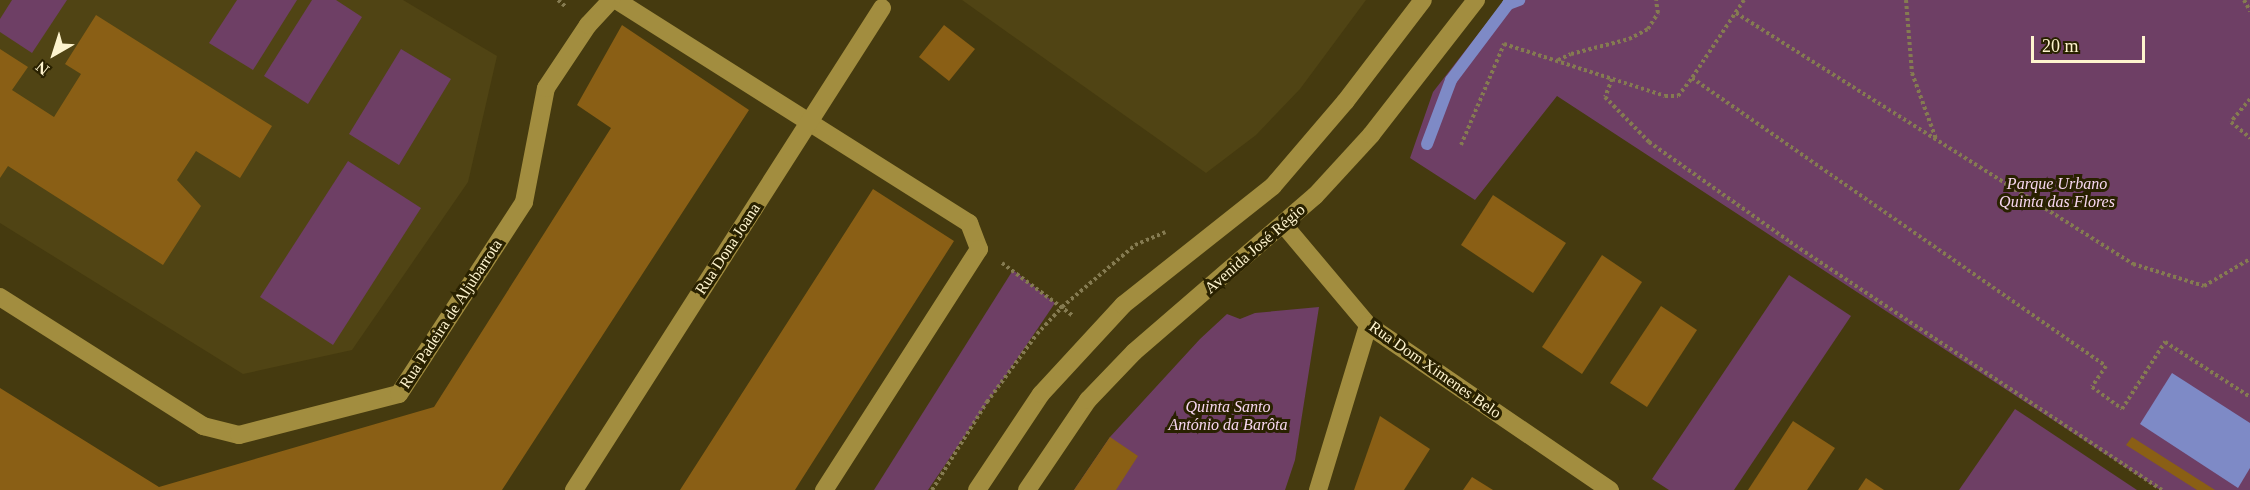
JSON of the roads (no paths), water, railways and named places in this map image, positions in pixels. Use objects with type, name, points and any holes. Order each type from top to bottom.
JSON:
[{"type":"street","name":"Rua Padeira de Aljubarrota","points":[[0,297],[203,426],[239,435],[399,394],[524,202],[546,88],[588,25],[611,0]]},
{"type":"street","points":[[616,0],[969,223],[979,249],[825,490]]},
{"type":"street","points":[[977,490],[1048,386],[1123,305],[1272,186],[1345,102],[1423,0]]},
{"type":"street","name":"Avenida José Régio","points":[[1027,490],[1088,400],[1126,360],[1314,196],[1371,135],[1476,0]]},
{"type":"street","name":"Rua Dona Joana","points":[[574,490],[882,8]]},
{"type":"street","name":"Rua Dom Ximenes Belo","points":[[1283,224],[1368,325],[1610,490]]},
{"type":"street","points":[[1318,490],[1368,325]]},
{"type":"water","points":[[2172,373],[2250,423],[2250,468],[2238,488],[2140,424]]},
{"type":"waterway","points":[[1427,144],[1451,80],[1508,4],[1519,0]]},
{"type":"park label","name":"Parque Urbano Quinta das Flores","points":[[2057,193]]},
{"type":"park label","name":"Quinta Santo António da Barôta","points":[[1228,416]]}]
